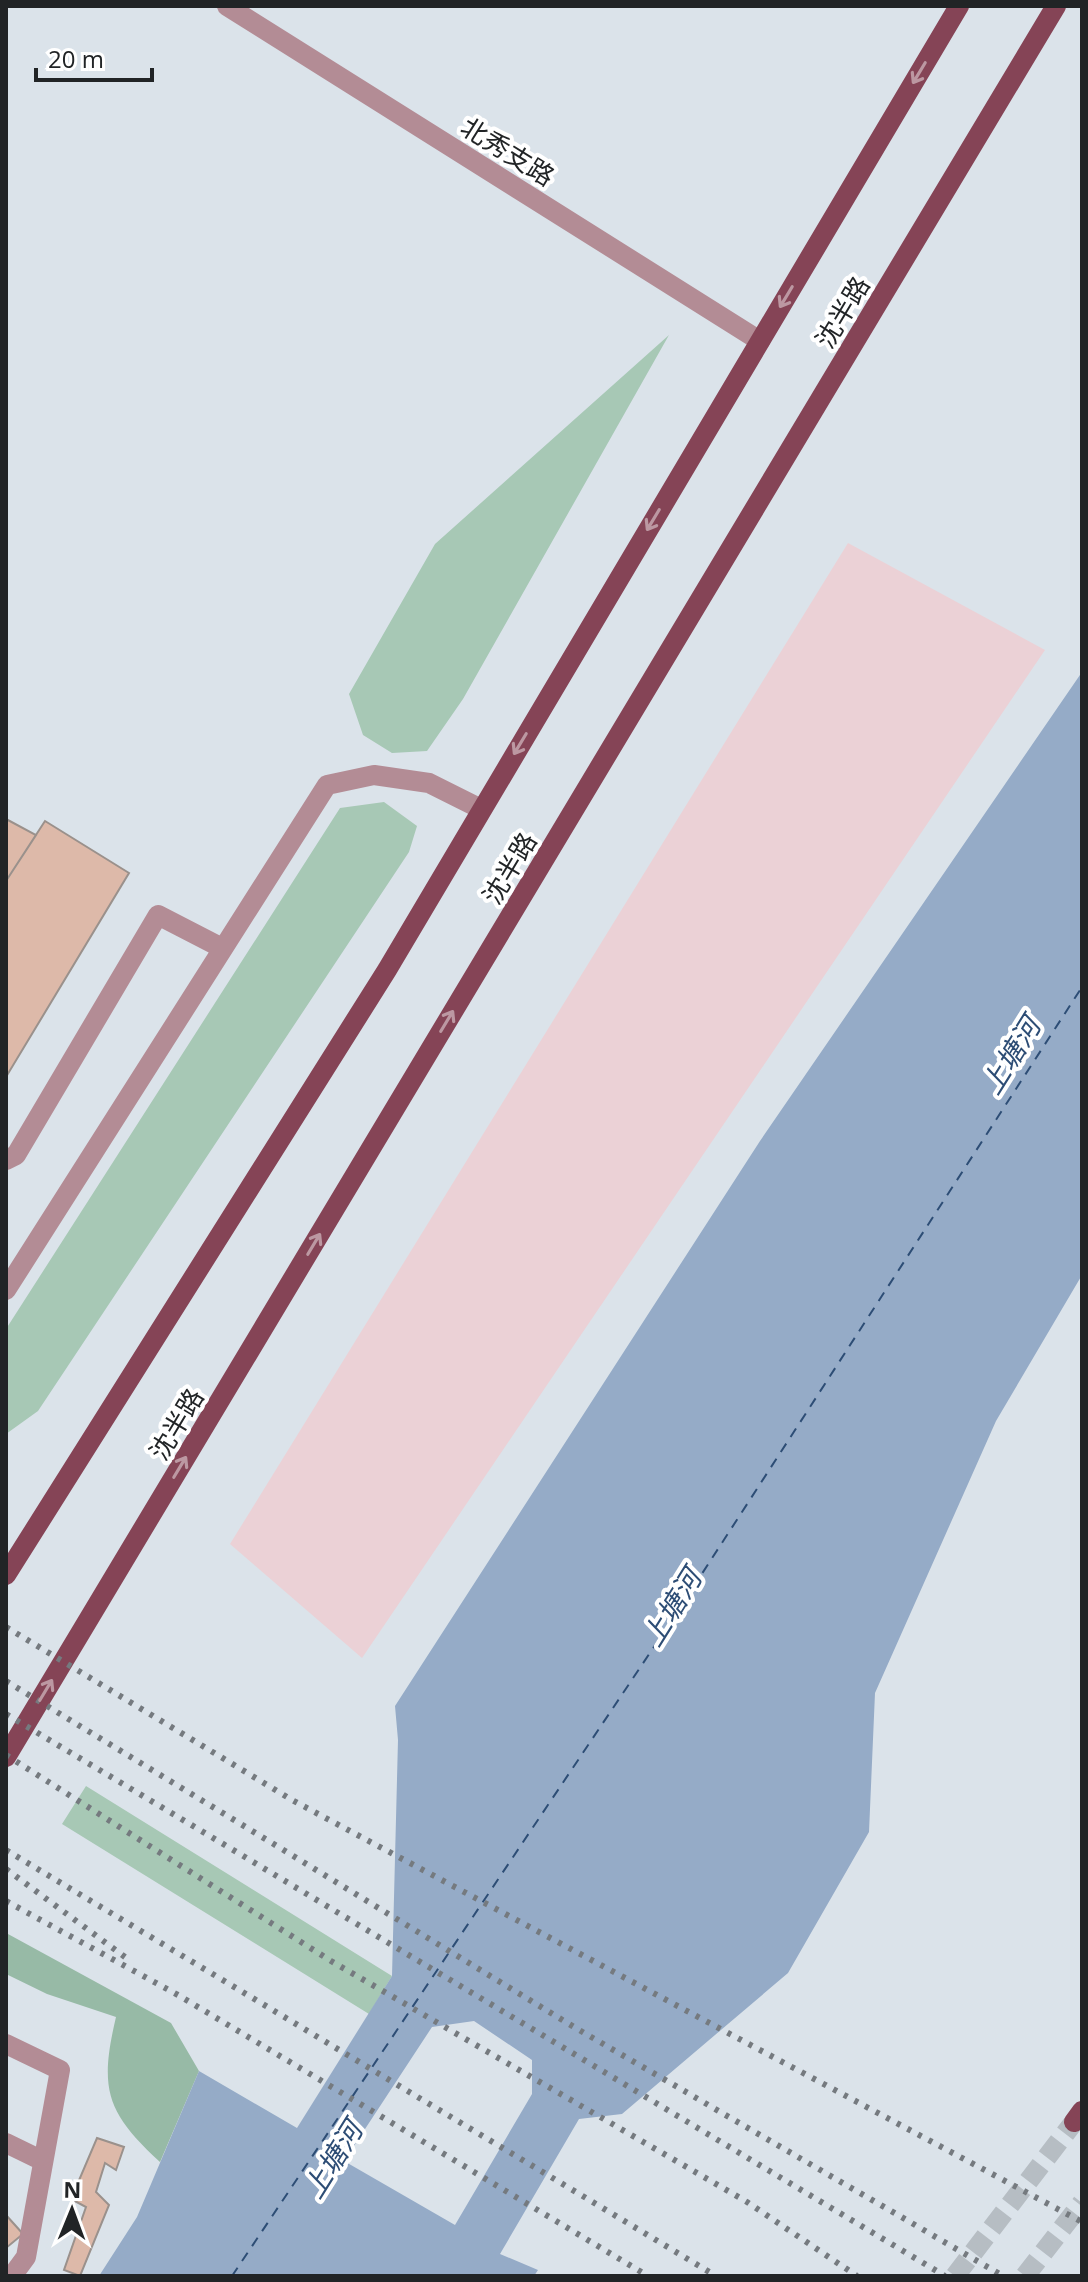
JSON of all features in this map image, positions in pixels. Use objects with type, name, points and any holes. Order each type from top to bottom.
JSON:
[{"type":"main road","name":"沈半路","points":[[6,1575],[387,970],[959,6]]},
{"type":"main road","name":"沈半路","points":[[6,1757],[1056,6]]},
{"type":"street","name":"北秀支路","points":[[227,6],[760,341]]},
{"type":"street","points":[[6,1290],[327,785],[374,775],[429,783],[481,809]]},
{"type":"street","points":[[6,1160],[16,1155],[158,915],[222,948]]},
{"type":"street","points":[[6,2044],[60,2070],[26,2257],[12,2276]]},
{"type":"street","points":[[6,2143],[43,2161]]},
{"type":"shaded area","points":[[848,543],[1045,650],[362,1658],[230,1544]]},
{"type":"green space","points":[[669,335],[463,699],[427,751],[392,753],[363,735],[349,694],[435,544]]},
{"type":"green space","points":[[384,802],[417,826],[409,852],[38,1411],[6,1434],[6,1329],[340,808]]},
{"type":"green space","points":[[86,1786],[392,1976],[369,2014],[62,1824]]},
{"type":"green space","points":[[8,1934],[171,2023],[199,2071],[160,2162],[128,2128],[111,2098],[108,2063],[116,2017],[47,1994],[6,1974]]},
{"type":"water","name":"上塘河","points":[[1082,672],[1082,1275],[996,1421],[875,1693],[869,1832],[788,1973],[622,2114],[579,2119],[500,2254],[538,2270],[534,2276],[99,2276],[137,2217],[199,2071],[297,2128],[392,1976],[398,1740],[395,1706],[760,1141]],"holes":[[[474,2021],[532,2060],[532,2094],[455,2225],[344,2161],[432,2027]]]},
{"type":"building","points":[[6,819],[36,835],[6,881]]},
{"type":"building","points":[[45,821],[129,873],[6,1077],[6,881]]},
{"type":"building","points":[[97,2138],[124,2147],[116,2170],[105,2163],[96,2192],[109,2205],[80,2276],[64,2270],[86,2207],[71,2199]]},
{"type":"building","points":[[6,2215],[23,2234],[6,2248]]},
{"type":"ferry route","points":[[232,2276],[672,1620],[1082,987]]},
{"type":"tunnel","points":[[955,2276],[1074,2122]]},
{"type":"tunnel","points":[[1025,2276],[1082,2203]]},
{"type":"railway","points":[[6,1627],[292,1800],[1082,2222]]},
{"type":"railway","points":[[6,1681],[574,2027],[1003,2276]]},
{"type":"railway","points":[[6,1714],[945,2276]]},
{"type":"railway","points":[[6,1755],[331,1961],[747,2202],[857,2276]]},
{"type":"railway","points":[[6,1850],[716,2276]]},
{"type":"railway","points":[[6,1869],[125,1957]]},
{"type":"railway","points":[[6,1901],[178,1995],[648,2276]]}]
